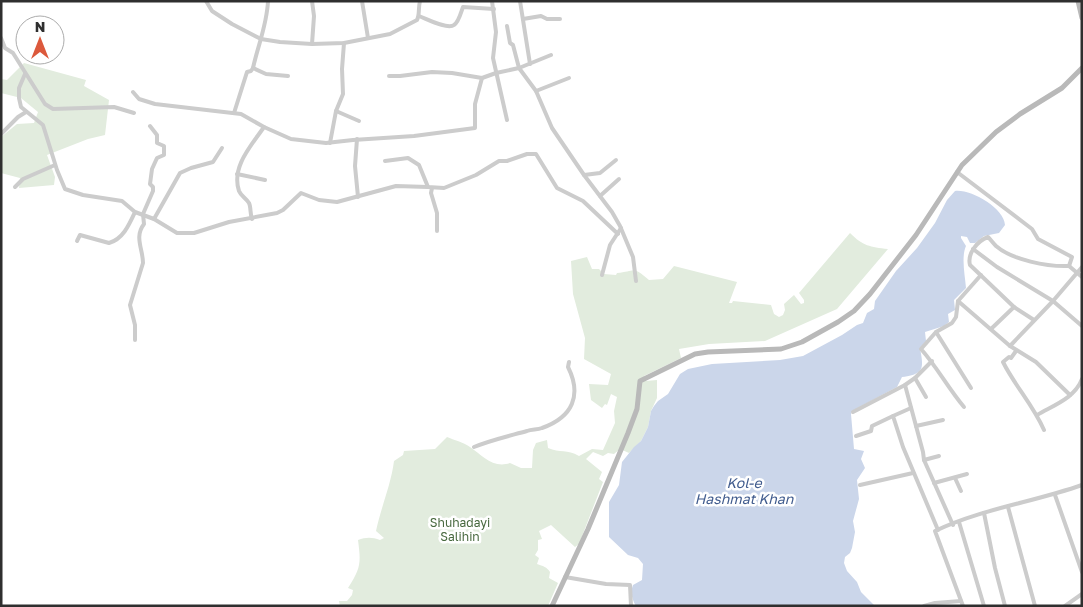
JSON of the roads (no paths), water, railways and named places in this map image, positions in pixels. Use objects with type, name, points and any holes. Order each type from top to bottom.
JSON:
[{"type":"street","points":[[206,1],[212,10],[222,18],[261,39],[312,44],[344,43],[390,34],[417,20],[420,1]]},
{"type":"street","points":[[234,113],[247,72],[253,68],[258,43],[267,18],[268,1]]},
{"type":"street","points":[[312,1],[314,16],[312,44]]},
{"type":"street","points":[[362,1],[368,38]]},
{"type":"street","points":[[419,16],[438,24],[454,26],[464,1]]},
{"type":"street","points":[[492,1],[496,32],[493,58],[507,120]]},
{"type":"street","points":[[520,1],[530,64]]},
{"type":"street","points":[[1078,1],[1082,18]]},
{"type":"street","points":[[463,6],[494,9]]},
{"type":"street","points":[[523,19],[540,16],[547,19],[560,19]]},
{"type":"street","points":[[507,26],[510,42],[513,46],[519,68],[536,91],[552,128],[612,212],[621,228],[633,257],[636,281]]},
{"type":"street","points":[[1,38],[5,48],[13,53],[19,61],[25,74],[46,104],[53,109],[114,107],[134,113]]},
{"type":"street","points":[[330,143],[336,111],[343,94],[344,43]]},
{"type":"street","points":[[389,76],[432,72],[482,78],[519,68],[550,55]]},
{"type":"street","points":[[253,68],[266,74],[288,76]]},
{"type":"street","points":[[552,606],[588,529],[628,433],[637,409],[640,382],[695,354],[781,349],[802,342],[854,311],[870,294],[916,235],[957,172],[972,154],[996,132],[1020,114],[1062,88],[1082,68]]},
{"type":"street","points":[[25,74],[19,88],[21,107],[43,125],[55,165],[65,189],[83,195],[122,202],[135,212],[154,219],[177,233],[190,234],[229,222],[277,214],[301,193],[319,200],[337,202],[396,186],[444,188],[476,175],[499,161],[506,161],[527,154],[536,154],[557,188],[584,201],[618,234]]},
{"type":"street","points":[[133,92],[139,99],[155,104],[241,114],[291,139],[330,143],[357,139],[414,136],[474,128],[475,104],[482,78]]},
{"type":"street","points":[[536,91],[569,78]]},
{"type":"street","points":[[336,111],[358,121]]},
{"type":"street","points":[[1,134],[26,112]]},
{"type":"street","points":[[136,340],[135,325],[130,305],[143,263],[139,236],[140,229],[144,224],[143,214],[153,191],[153,187],[150,184],[152,169],[157,158],[164,156],[164,146],[157,143],[158,135],[150,126]]},
{"type":"street","points":[[252,219],[249,203],[240,193],[237,174],[249,147],[264,127]]},
{"type":"street","points":[[357,139],[355,166],[358,197]]},
{"type":"street","points":[[154,219],[180,173],[213,162],[222,148]]},
{"type":"street","points":[[384,161],[408,158],[419,165],[430,188],[437,213],[437,231]]},
{"type":"street","points":[[584,175],[600,173],[616,160]]},
{"type":"street","points":[[15,187],[23,179],[55,165]]},
{"type":"street","points":[[957,172],[1032,229],[1038,239],[1072,257],[1069,266]]},
{"type":"street","points":[[237,174],[264,180]]},
{"type":"street","points":[[600,196],[619,179]]},
{"type":"street","points":[[77,241],[80,235],[109,243],[112,242],[122,235],[135,212]]},
{"type":"street","points":[[602,275],[610,246],[621,228]]},
{"type":"street","points":[[1034,320],[1014,307],[969,262],[969,256],[973,249],[983,239],[988,237],[997,247],[1020,258],[1039,264],[1069,266],[1082,277]]},
{"type":"street","points":[[973,249],[997,267],[1053,301],[1082,326]]},
{"type":"street","points":[[1010,346],[1082,267]]},
{"type":"street","points":[[964,407],[951,391],[932,361],[921,349],[936,332],[952,323],[956,317],[958,301],[981,275]]},
{"type":"street","points":[[958,301],[1016,351],[1036,362],[1070,395]]},
{"type":"street","points":[[991,329],[1014,307]]},
{"type":"street","points":[[936,332],[971,388]]},
{"type":"street","points":[[1016,351],[1011,358],[1009,357],[1003,362],[1037,415],[1044,430]]},
{"type":"street","points":[[854,412],[905,385],[932,361]]},
{"type":"street","points":[[474,447],[528,430],[541,429],[569,411],[574,393],[574,379],[568,367],[570,362]]},
{"type":"street","points":[[915,378],[926,397]]},
{"type":"street","points":[[1037,415],[1070,395],[1081,384],[1082,379]]},
{"type":"street","points":[[905,385],[924,460],[953,525]]},
{"type":"street","points":[[856,436],[870,431],[872,426],[911,408]]},
{"type":"street","points":[[893,416],[913,473],[938,530]]},
{"type":"street","points":[[916,426],[944,420]]},
{"type":"street","points":[[924,460],[940,456]]},
{"type":"street","points":[[860,485],[913,473]]},
{"type":"street","points":[[934,484],[967,474]]},
{"type":"street","points":[[955,478],[960,491]]},
{"type":"street","points":[[924,606],[935,603],[962,604],[935,531],[984,513],[1055,495],[1082,485]]},
{"type":"street","points":[[1055,495],[1082,572]]},
{"type":"street","points":[[1008,507],[1035,606]]},
{"type":"street","points":[[984,513],[1005,606]]},
{"type":"street","points":[[959,522],[984,606]]},
{"type":"street","points":[[565,578],[606,584],[630,585],[631,606]]},
{"type":"street","points":[[1065,606],[1082,594]]},
{"type":"water","name":"Kol-e Hashmat Khan","points":[[955,191],[969,193],[986,201],[999,212],[1005,225],[999,233],[984,236],[975,243],[970,243],[967,237],[961,236],[966,246],[964,261],[966,288],[954,300],[955,310],[948,314],[949,322],[944,326],[925,332],[926,341],[920,348],[921,369],[915,374],[902,377],[897,387],[852,411],[851,414],[854,449],[864,451],[861,459],[865,468],[857,480],[859,499],[853,521],[855,532],[852,548],[845,557],[844,563],[847,571],[857,582],[861,592],[875,606],[636,606],[632,591],[633,585],[642,580],[643,564],[638,558],[628,555],[609,537],[609,502],[619,485],[622,462],[641,441],[648,427],[651,411],[654,406],[668,394],[680,374],[688,369],[712,364],[780,360],[803,356],[863,323],[867,313],[874,309],[875,301],[896,271],[917,248],[935,223],[947,200]]},
{"type":"park label","name":"Shuhadayi Salihin","points":[[460,530]]}]
